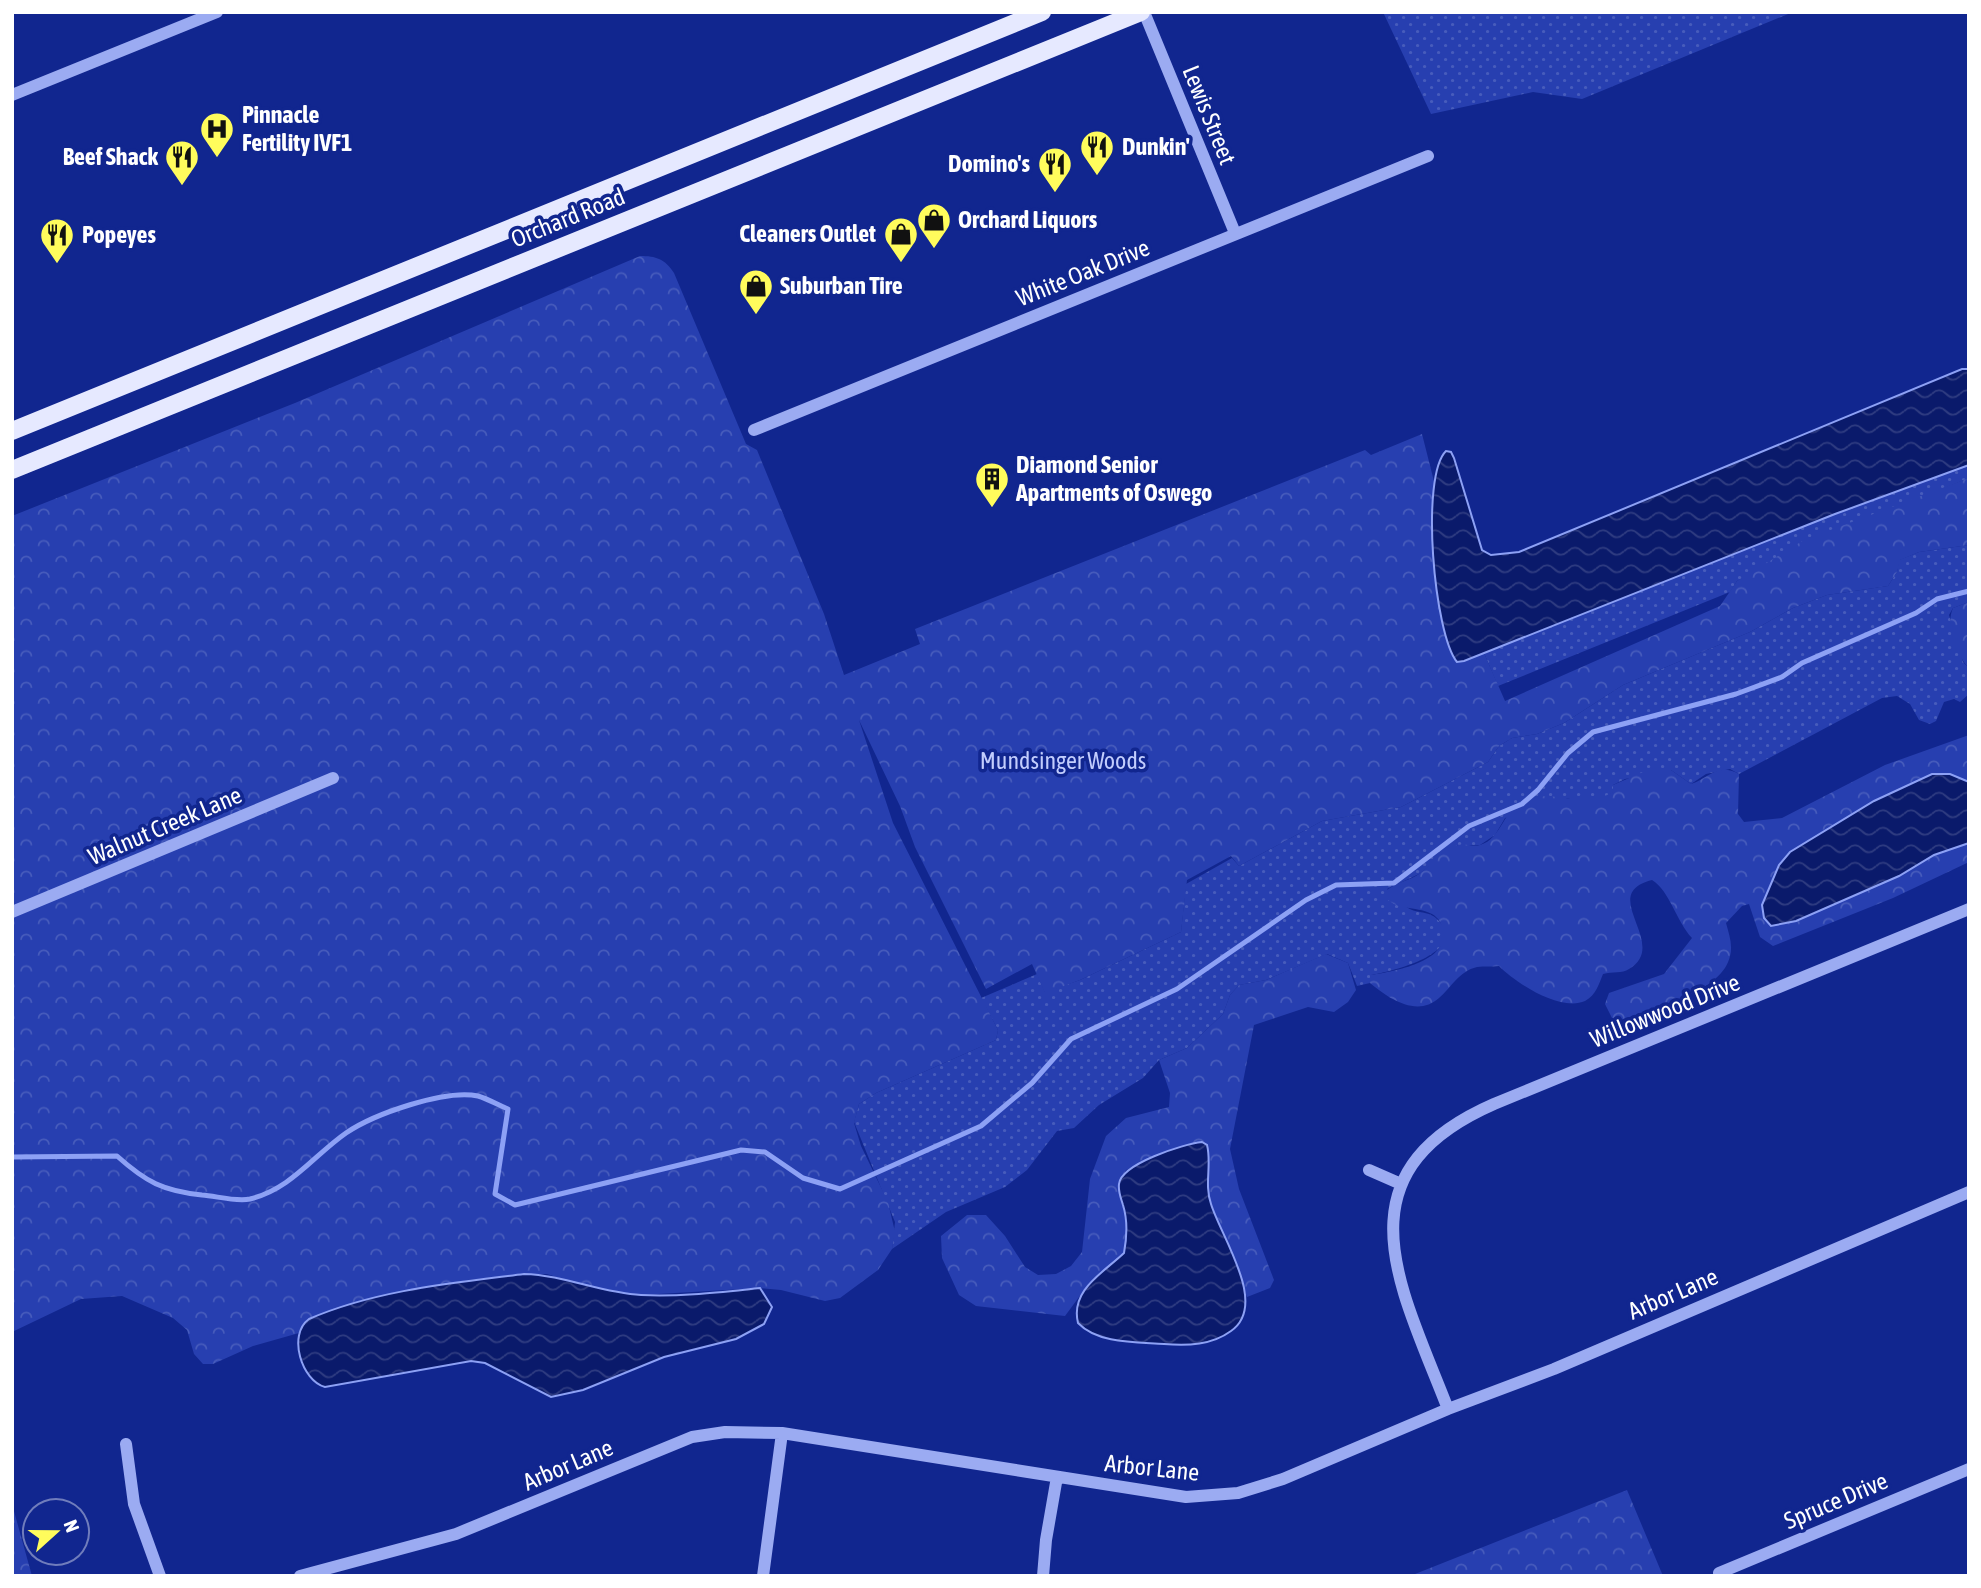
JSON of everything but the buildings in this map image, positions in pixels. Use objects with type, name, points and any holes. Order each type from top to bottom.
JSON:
[{"type":"main road","name":"Orchard Road","points":[[12,431],[1042,12]]},
{"type":"main road","name":"Orchard Road","points":[[12,470],[1143,12]]},
{"type":"street","points":[[12,95],[217,12]]},
{"type":"street","name":"Lewis Street","points":[[1143,12],[1235,233]]},
{"type":"street","name":"White Oak Drive","points":[[754,430],[1427,156]]},
{"type":"street","name":"Walnut Creek Lane","points":[[12,912],[333,778]]},
{"type":"street","name":"Willowwood Drive","points":[[1448,1409],[1398,1279],[1392,1244],[1392,1219],[1401,1184],[1416,1157],[1434,1140],[1480,1110],[1969,909]]},
{"type":"street","points":[[1369,1170],[1401,1184]]},
{"type":"street","name":"Arbor Lane","points":[[300,1576],[456,1534],[692,1437],[725,1432],[782,1433],[1186,1496],[1238,1493],[1283,1479],[1448,1409],[1554,1369],[1969,1192]]},
{"type":"street","points":[[763,1576],[782,1433]]},
{"type":"street","points":[[126,1444],[134,1504],[160,1576]]},
{"type":"street","name":"Spruce Drive","points":[[1719,1574],[1969,1469]]},
{"type":"street","points":[[1043,1576],[1057,1477]]},
{"type":"green space","points":[[1383,12],[1793,12],[1582,99],[1533,92],[1431,114]]},
{"type":"green space","name":"Mundsinger Woods","points":[[640,256],[660,259],[674,273],[746,444],[757,450],[824,614],[844,675],[920,644],[915,629],[1365,450],[1371,455],[1422,434],[1478,655],[1484,653],[1505,701],[1720,606],[1737,581],[1804,540],[1969,478],[1969,545],[1919,552],[1900,560],[1897,572],[1888,586],[1827,595],[1793,608],[1750,632],[1623,685],[1564,723],[1537,734],[1512,738],[1499,746],[1488,762],[1401,807],[1322,821],[1239,866],[1231,856],[1187,880],[1181,932],[1080,980],[1045,993],[1032,964],[986,989],[915,847],[900,806],[859,720],[893,823],[998,1030],[996,1040],[876,1093],[859,1104],[854,1123],[861,1146],[888,1202],[895,1232],[892,1249],[878,1270],[840,1298],[825,1301],[781,1290],[760,1288],[641,1295],[588,1287],[547,1274],[524,1274],[468,1280],[353,1303],[326,1312],[300,1329],[299,1333],[253,1346],[213,1364],[203,1364],[194,1354],[187,1330],[173,1318],[122,1296],[81,1299],[12,1332],[12,516],[295,403]]},
{"type":"green space","points":[[1969,465],[1969,478],[1900,506],[1737,581],[1730,592],[1498,686],[1484,653],[1835,514]]},
{"type":"green space","points":[[1969,545],[1969,602],[1953,608],[1949,615],[1963,662],[1969,668],[1969,694],[1960,702],[1954,699],[1944,702],[1936,721],[1930,724],[1919,720],[1910,704],[1897,696],[1882,698],[1739,774],[1730,769],[1706,774],[1691,784],[1671,770],[1625,779],[1613,785],[1614,792],[1598,801],[1582,802],[1566,798],[1505,818],[1495,835],[1480,845],[1458,845],[1419,874],[1387,889],[1408,908],[1438,920],[1445,932],[1444,942],[1436,951],[1409,965],[1371,975],[1370,983],[1357,986],[1348,963],[1327,954],[1266,980],[1239,985],[1230,995],[1223,1014],[1187,1048],[1159,1060],[1143,1078],[1099,1105],[1074,1128],[1057,1131],[1027,1170],[1005,1187],[946,1212],[892,1249],[895,1222],[854,1122],[859,1104],[876,1093],[996,1040],[998,1030],[981,998],[1037,974],[1045,992],[1080,980],[1181,932],[1186,884],[1232,858],[1239,866],[1322,821],[1401,807],[1488,762],[1499,746],[1512,738],[1537,734],[1564,723],[1623,685],[1750,632],[1793,608],[1827,595],[1888,586],[1897,572],[1899,560],[1919,552]]},
{"type":"green space","points":[[1969,602],[1969,668],[1956,648],[1950,623],[1953,608]]},
{"type":"green space","points":[[1969,735],[1969,862],[1893,898],[1773,946],[1760,937],[1749,904],[1742,906],[1726,923],[1731,948],[1724,969],[1713,981],[1681,999],[1614,1022],[1605,1004],[1609,993],[1664,974],[1692,938],[1664,891],[1652,880],[1637,887],[1631,896],[1631,908],[1642,947],[1640,959],[1626,971],[1603,974],[1594,992],[1585,1001],[1563,1003],[1551,999],[1527,987],[1499,966],[1471,969],[1460,976],[1439,998],[1421,1006],[1394,1000],[1370,983],[1370,975],[1404,968],[1428,958],[1437,951],[1442,942],[1443,929],[1437,917],[1425,911],[1394,904],[1383,895],[1386,891],[1419,874],[1453,847],[1487,842],[1512,809],[1525,800],[1548,796],[1590,800],[1613,792],[1613,785],[1643,772],[1661,769],[1671,770],[1691,784],[1714,772],[1725,770],[1739,774],[1738,814],[1744,822],[1782,818],[1885,765]]},
{"type":"green space","points":[[1326,954],[1348,963],[1356,990],[1348,1002],[1334,1012],[1308,1007],[1254,1025],[1230,1149],[1239,1189],[1274,1280],[1270,1288],[1247,1297],[1207,1190],[1209,1153],[1193,1143],[1126,1170],[1120,1183],[1127,1225],[1124,1253],[1082,1293],[1065,1316],[976,1306],[959,1295],[942,1258],[941,1236],[967,1215],[986,1215],[1005,1236],[1025,1267],[1038,1275],[1056,1274],[1071,1266],[1082,1252],[1090,1179],[1106,1136],[1126,1118],[1169,1107],[1170,1093],[1159,1060],[1187,1048],[1223,1014],[1230,995],[1239,985],[1266,980]]},
{"type":"green space","points":[[1627,1490],[1663,1576],[1410,1576]]},
{"type":"green space","points":[[12,1504],[21,1536],[21,1567],[30,1567],[32,1576],[12,1576]]},
{"type":"water","points":[[1962,369],[1969,369],[1969,465],[1835,514],[1457,662],[1442,621],[1433,555],[1434,491],[1438,466],[1446,451],[1451,452],[1454,458],[1482,550],[1491,555],[1519,552]]},
{"type":"water","points":[[1932,774],[1950,774],[1969,782],[1969,843],[1934,855],[1899,876],[1796,921],[1771,926],[1764,918],[1762,905],[1779,865],[1790,852],[1874,801]]},
{"type":"water","points":[[1202,1142],[1207,1145],[1211,1204],[1244,1288],[1245,1305],[1241,1319],[1224,1336],[1191,1344],[1118,1341],[1086,1330],[1078,1323],[1079,1301],[1090,1283],[1124,1253],[1126,1223],[1119,1187],[1122,1177],[1130,1169],[1154,1156]]},
{"type":"water","points":[[524,1274],[554,1277],[611,1291],[641,1295],[686,1295],[760,1288],[772,1307],[764,1324],[736,1339],[664,1357],[583,1390],[551,1397],[485,1363],[471,1361],[325,1387],[310,1376],[300,1357],[298,1346],[302,1326],[309,1319],[335,1309],[388,1294]]},
{"type":"waterway","points":[[12,1157],[117,1156],[146,1179],[166,1188],[239,1200],[250,1199],[278,1188],[346,1133],[374,1118],[429,1100],[464,1095],[478,1096],[508,1109],[495,1194],[515,1205],[741,1150],[765,1152],[803,1178],[840,1189],[981,1126],[1032,1083],[1071,1039],[1177,989],[1306,900],[1336,885],[1394,883],[1469,826],[1522,804],[1538,790],[1568,753],[1593,732],[1736,694],[1782,677],[1802,663],[1916,613],[1937,599],[1969,591]]},
{"type":"place","name":"Pinnacle Fertility IVF1","points":[[217,159]]},
{"type":"place","name":"Dunkin'","points":[[1097,177]]},
{"type":"place","name":"Beef Shack","points":[[182,187]]},
{"type":"place","name":"Domino's","points":[[1055,194]]},
{"type":"place","name":"Orchard Liquors","points":[[934,250]]},
{"type":"place","name":"Cleaners Outlet","points":[[901,264]]},
{"type":"place","name":"Popeyes","points":[[57,265]]},
{"type":"place","name":"Suburban Tire","points":[[756,316]]},
{"type":"place","name":"Diamond Senior Apartments of Oswego","points":[[992,509]]}]
